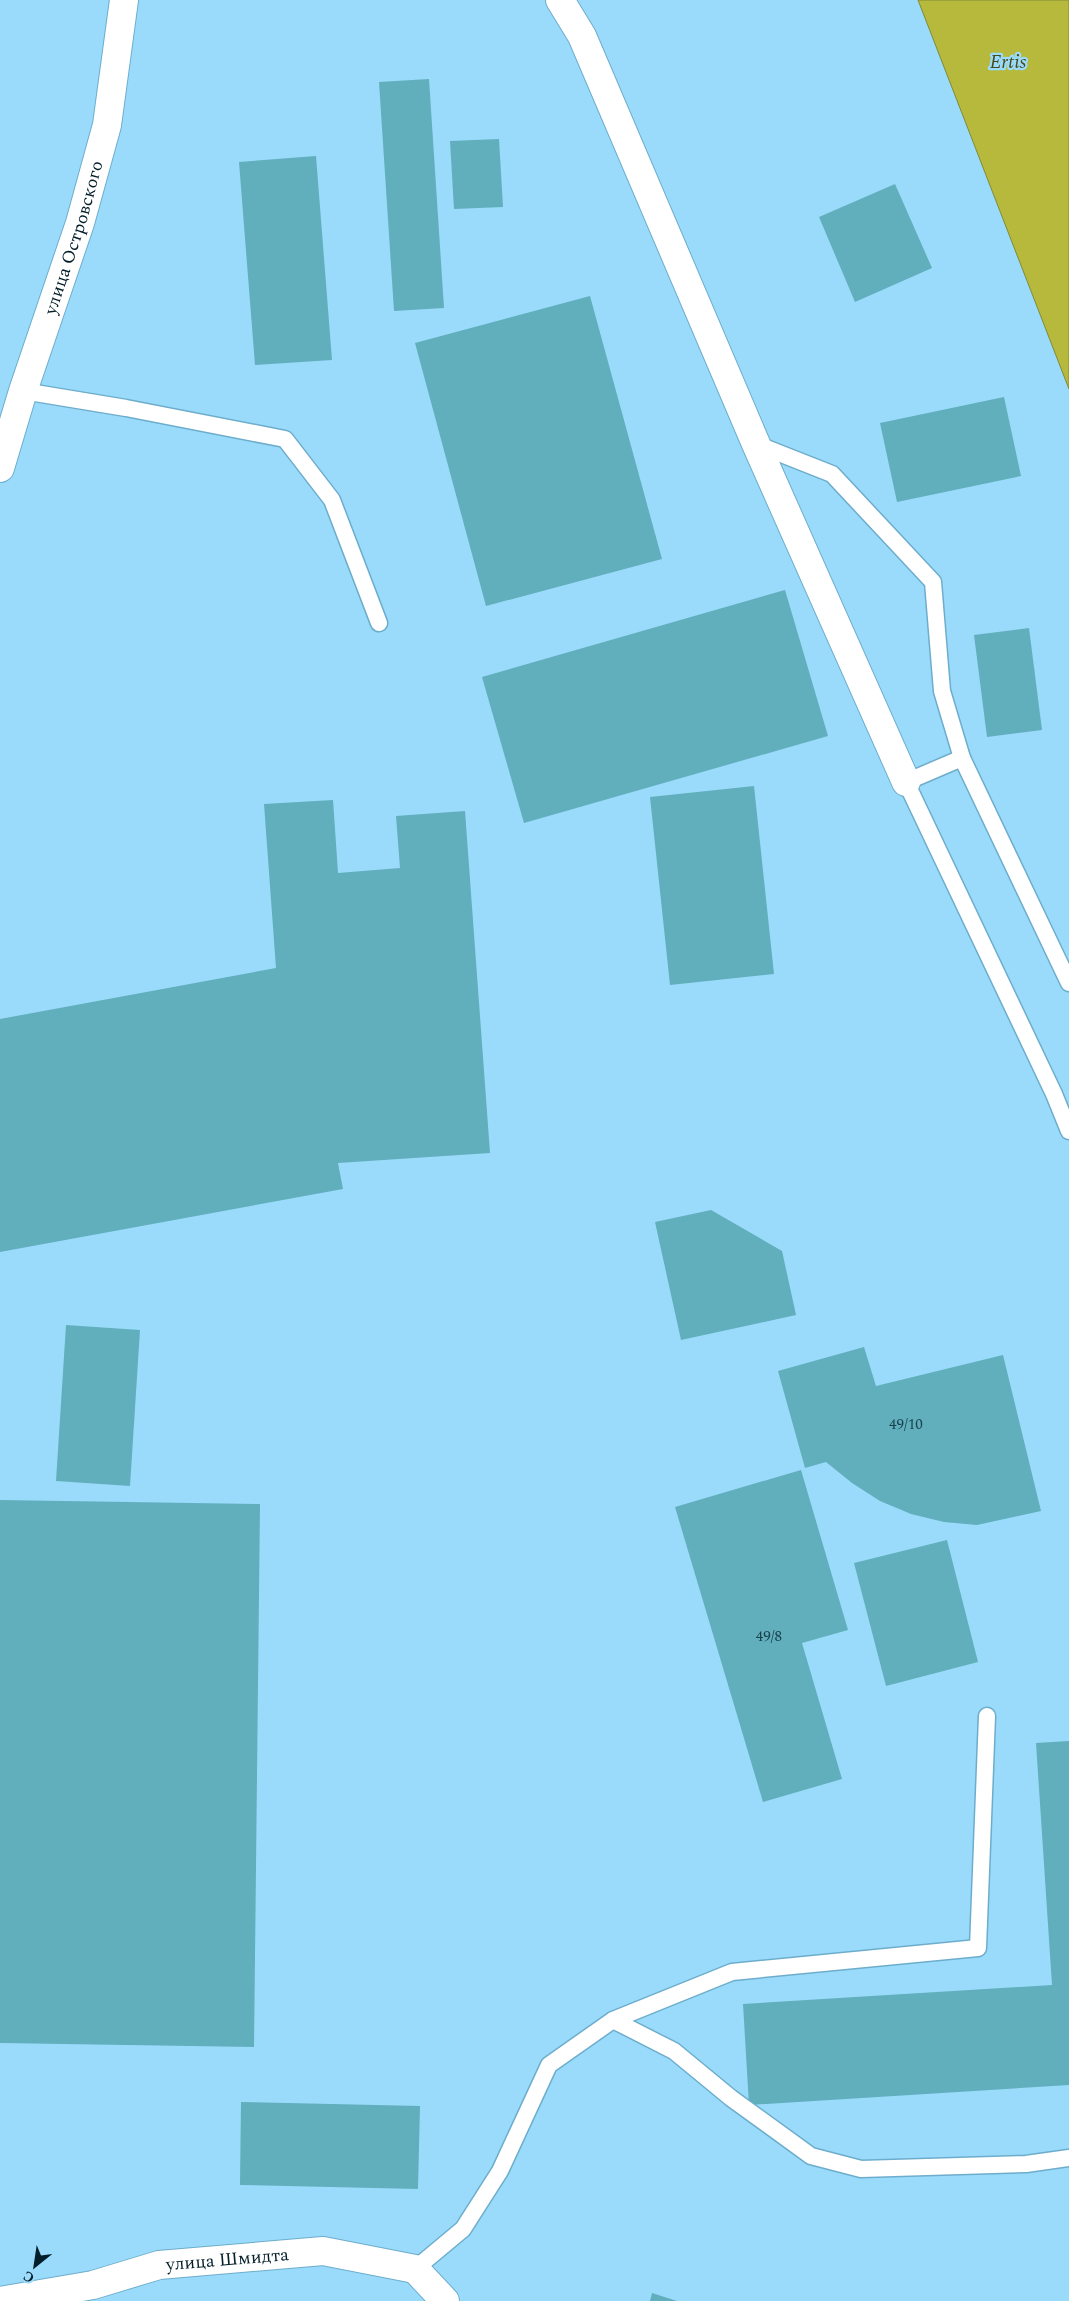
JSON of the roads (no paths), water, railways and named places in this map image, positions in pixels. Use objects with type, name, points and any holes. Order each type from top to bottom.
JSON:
[{"type":"street","name":"улица Островского","points":[[0,468],[23,391],[80,223],[107,126],[124,0]]},
{"type":"street","points":[[560,0],[582,36],[756,444],[906,782]]},
{"type":"street","name":"улица Шмидта","points":[[0,2301],[93,2285],[159,2265],[323,2251],[415,2269]]},
{"type":"street","points":[[415,2269],[445,2301]]},
{"type":"lane","points":[[23,391],[126,408],[285,439],[332,500],[379,623]]},
{"type":"lane","points":[[756,444],[832,474],[933,582],[942,691],[962,758],[1069,984]]},
{"type":"lane","points":[[962,758],[906,782],[1054,1094],[1069,1131]]},
{"type":"lane","points":[[415,2269],[463,2229],[500,2172],[549,2065],[613,2020],[732,1972],[978,1948],[987,1716]]},
{"type":"lane","points":[[613,2020],[674,2051],[731,2098],[811,2156],[862,2168],[1026,2164],[1069,2158]]},
{"type":"water","name":"Ertis","points":[[918,0],[1069,0],[1069,389]]}]
